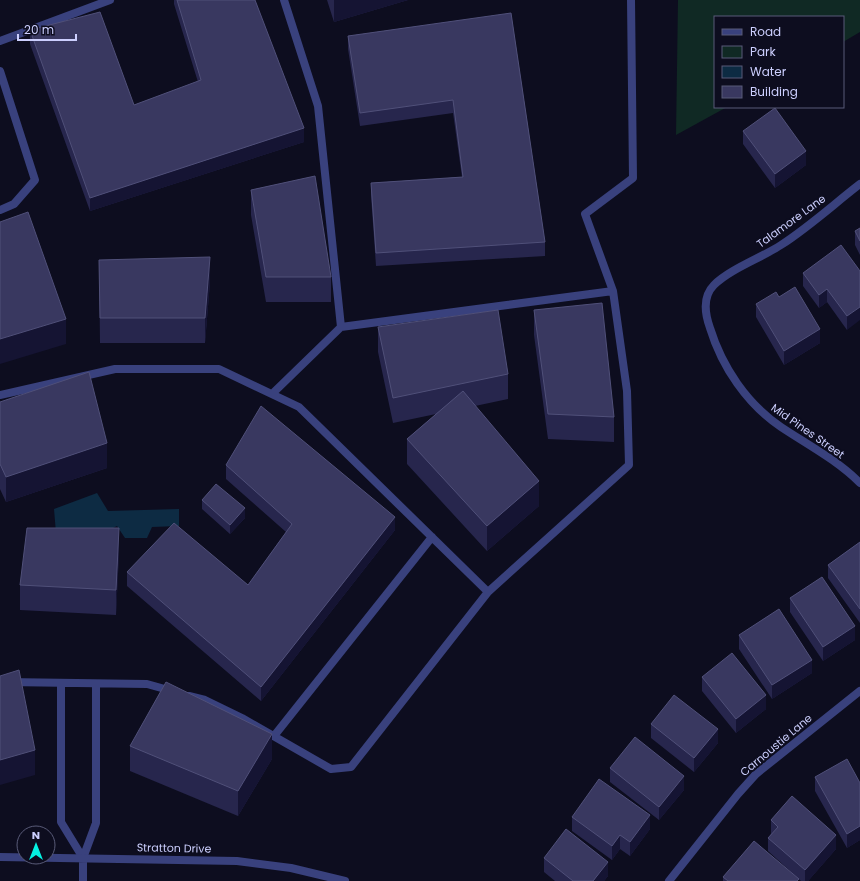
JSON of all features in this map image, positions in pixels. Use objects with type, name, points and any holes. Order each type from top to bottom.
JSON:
[{"type":"street","points":[[0,41],[110,0]]},
{"type":"street","points":[[284,0],[318,106],[341,327]]},
{"type":"street","points":[[0,684],[6,682],[147,684],[205,700],[242,718],[331,769],[351,767],[488,592],[629,465],[627,391],[613,290],[585,214],[633,178],[631,0]]},
{"type":"street","points":[[0,71],[35,180],[14,204],[0,210]]},
{"type":"street","name":"Talamore Lane","points":[[713,286],[726,276],[781,245],[860,184]]},
{"type":"street","name":"Mid Pines Street","points":[[713,286],[706,301],[706,317],[716,345],[731,375],[740,388],[763,413],[781,427],[826,455],[854,476],[860,483]]},
{"type":"street","points":[[272,394],[341,327],[613,290]]},
{"type":"street","points":[[0,394],[115,369],[219,369],[299,407],[488,592]]},
{"type":"street","points":[[274,736],[432,537]]},
{"type":"street","points":[[61,683],[61,822],[83,858]]},
{"type":"street","points":[[83,881],[83,858],[96,823],[96,684]]},
{"type":"street","name":"Carnoustie Lane","points":[[669,881],[738,794],[756,774],[860,691]]},
{"type":"street","name":"Stratton Drive","points":[[0,857],[237,860],[291,868],[345,881]]},
{"type":"green space","points":[[678,0],[860,0],[860,32],[844,41],[844,16],[714,16],[714,108],[725,108],[676,135]]},
{"type":"water","points":[[97,493],[108,511],[179,509],[179,526],[152,527],[147,538],[125,538],[117,526],[99,535],[56,533],[54,509]]},
{"type":"building","points":[[177,0],[255,0],[304,128],[90,198],[30,30],[100,12],[134,105],[201,80]]},
{"type":"building","points":[[511,13],[545,242],[376,253],[371,183],[463,177],[453,100],[360,113],[348,36]]},
{"type":"building","points":[[775,108],[806,151],[775,174],[743,131]]},
{"type":"building","points":[[315,176],[331,277],[266,277],[251,190]]},
{"type":"building","points":[[28,212],[66,319],[0,339],[0,222]]},
{"type":"building","points":[[860,228],[860,241],[855,231]]},
{"type":"building","points":[[841,245],[860,271],[860,307],[847,316],[827,289],[819,295],[803,273]]},
{"type":"building","points":[[210,257],[205,318],[100,318],[99,260]]},
{"type":"building","points":[[795,287],[820,329],[784,351],[756,304],[776,292],[779,297]]},
{"type":"building","points":[[602,303],[614,417],[548,414],[534,310]]},
{"type":"building","points":[[498,310],[508,374],[393,398],[378,327]]},
{"type":"building","points":[[89,372],[107,443],[6,477],[0,464],[0,402]]},
{"type":"building","points":[[463,391],[539,481],[487,526],[407,439]]},
{"type":"building","points":[[261,406],[395,517],[261,687],[127,572],[174,523],[248,585],[292,524],[226,465]]},
{"type":"building","points":[[216,484],[245,508],[230,525],[202,500]]},
{"type":"building","points":[[27,528],[119,528],[116,590],[20,585]]},
{"type":"building","points":[[860,542],[860,609],[828,565]]},
{"type":"building","points":[[822,577],[855,626],[823,647],[790,598]]},
{"type":"building","points":[[779,609],[812,660],[772,685],[739,635]]},
{"type":"building","points":[[732,653],[766,695],[736,719],[702,677]]},
{"type":"building","points":[[19,670],[35,750],[0,760],[0,676]]},
{"type":"building","points":[[166,682],[272,734],[238,791],[130,746]]},
{"type":"building","points":[[674,695],[718,729],[694,758],[651,724]]},
{"type":"building","points":[[635,737],[684,776],[659,807],[610,768]]},
{"type":"building","points":[[847,759],[860,783],[860,826],[847,834],[815,777]]},
{"type":"building","points":[[599,779],[650,815],[630,842],[620,835],[612,846],[572,817]]},
{"type":"building","points":[[792,796],[836,835],[805,870],[768,838],[778,827],[771,820]]},
{"type":"building","points":[[566,829],[608,862],[593,881],[573,881],[544,858]]},
{"type":"building","points":[[754,841],[799,879],[797,881],[728,881],[723,877]]}]
